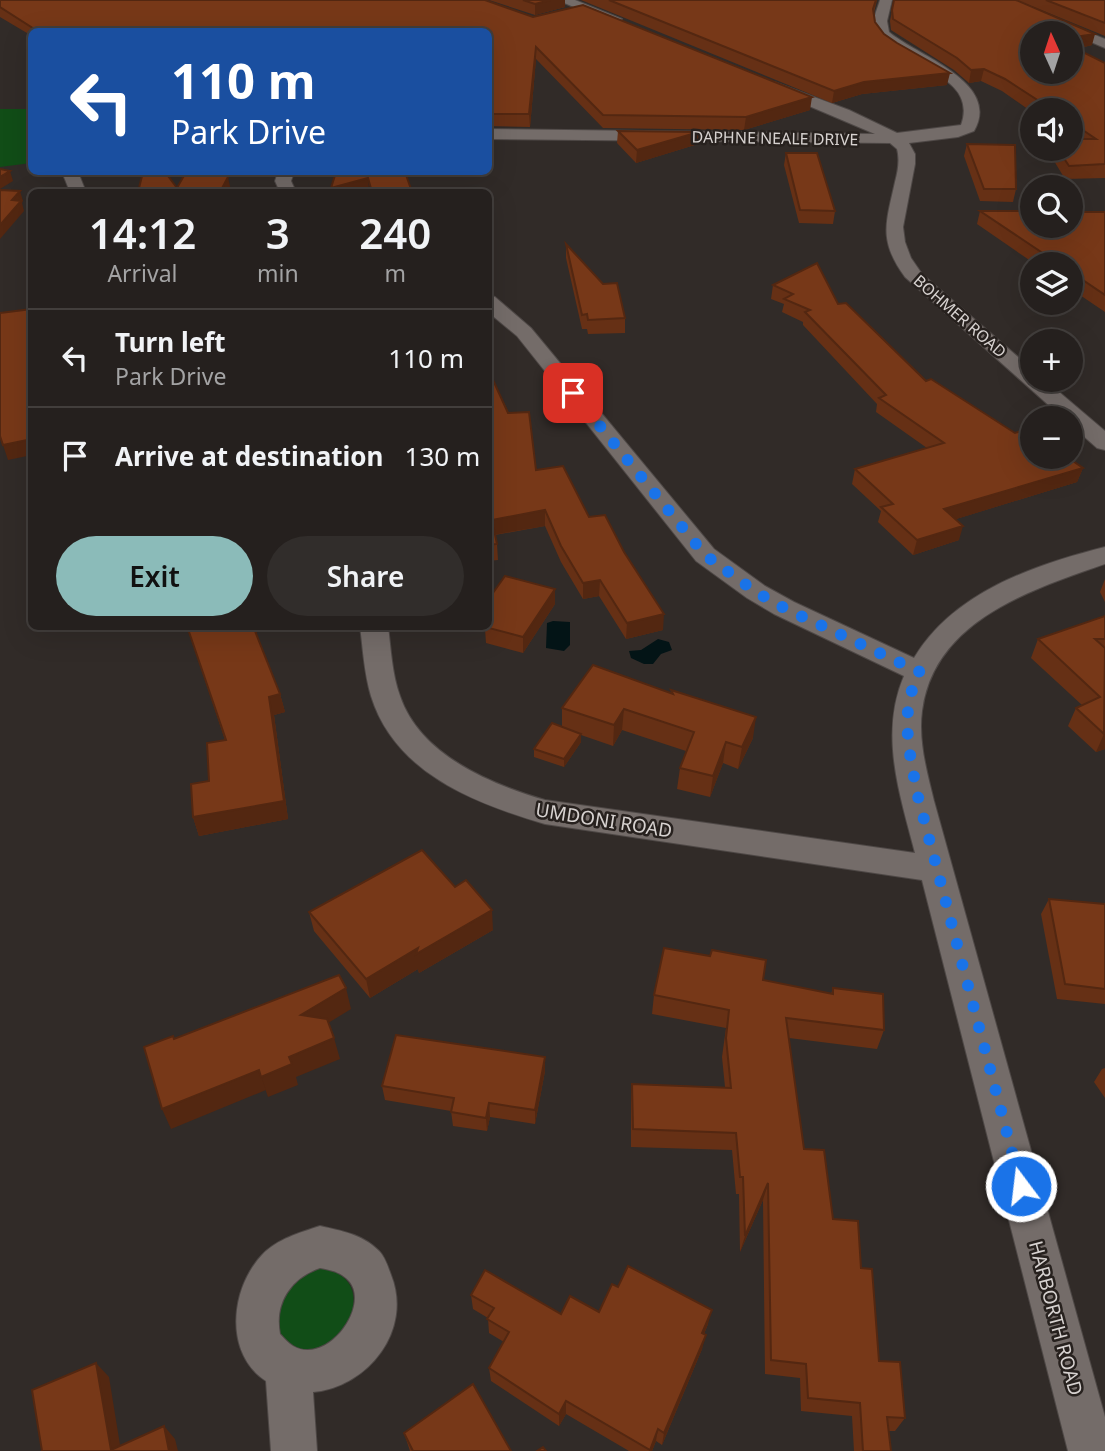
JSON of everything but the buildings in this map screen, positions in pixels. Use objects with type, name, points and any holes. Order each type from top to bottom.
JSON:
[{"type":"street","name":"DAPHNE NEALE DRIVE","points":[[492,134],[894,139],[958,132],[968,128],[974,115],[970,97],[962,86],[884,36],[880,21],[886,0]]},
{"type":"street","points":[[998,0],[1105,44]]},
{"type":"street","points":[[562,8],[585,8],[634,27]]},
{"type":"street","points":[[752,76],[894,139]]},
{"type":"street","points":[[802,98],[828,90]]},
{"type":"street","name":"BOHMER ROAD","points":[[894,139],[905,147],[908,158],[894,221],[894,236],[902,262],[915,278],[1105,443]]},
{"type":"street","points":[[492,304],[524,332],[705,555],[756,592],[784,608],[920,672]]},
{"type":"street","name":"HARBORTH ROAD","points":[[1091,1451],[936,869],[917,793],[906,732],[912,686],[930,652],[960,622],[991,600],[1022,584],[1105,555]]},
{"type":"street","name":"UMDONI ROAD","points":[[374,630],[378,661],[389,706],[417,747],[462,781],[502,800],[545,812],[936,869]]},
{"type":"street","points":[[288,1367],[294,1451]]},
{"type":"green space","points":[[0,109],[28,109],[28,163],[0,167]]},
{"type":"green space","points":[[325,1267],[337,1273],[351,1286],[354,1303],[346,1334],[307,1355],[283,1345],[273,1317],[273,1301],[292,1280]]},
{"type":"shaded area","points":[[570,622],[570,645],[564,651],[546,648],[547,623]]},
{"type":"shaded area","points":[[658,639],[669,642],[672,650],[661,654],[653,664],[644,664],[631,658],[629,651],[641,650]]},
{"type":"route","points":[[573,393],[705,555],[756,592],[784,608],[920,672],[912,686],[906,732],[917,793],[1021,1186]]}]
